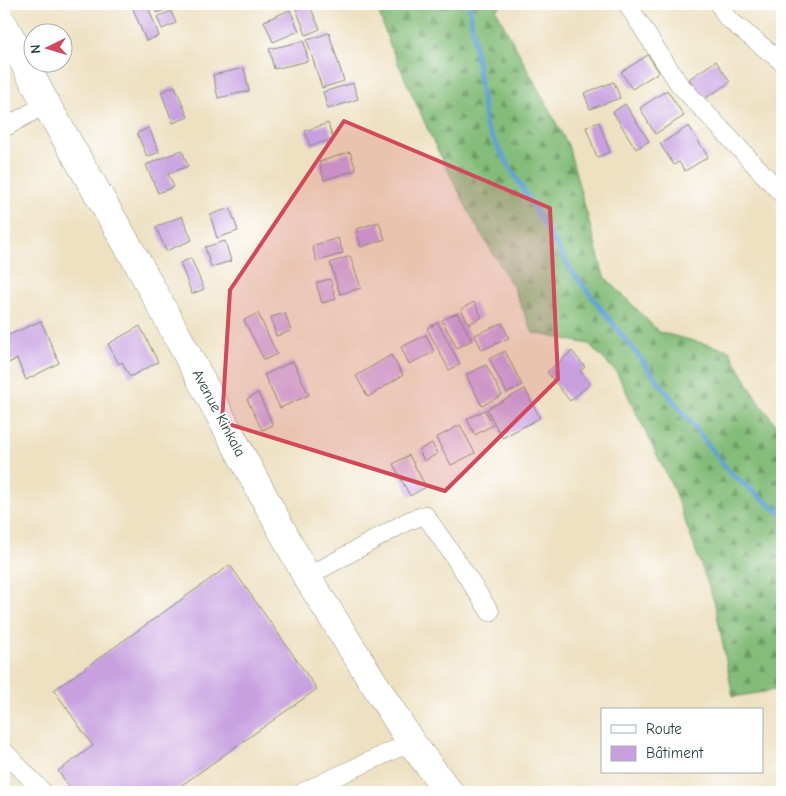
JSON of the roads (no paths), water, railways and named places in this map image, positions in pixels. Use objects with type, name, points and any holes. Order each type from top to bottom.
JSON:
[{"type":"main road","name":"Avenue Kinkala","points":[[4,26],[46,104],[139,265],[307,578],[411,742],[449,792]]},
{"type":"street","points":[[628,4],[679,84],[782,194]]},
{"type":"street","points":[[719,4],[727,18],[782,62]]},
{"type":"street","points":[[4,128],[46,104]]},
{"type":"street","points":[[307,578],[408,521],[424,515],[490,612]]},
{"type":"street","points":[[303,792],[411,742]]},
{"type":"street","points":[[5,754],[43,792]]},
{"type":"waterway","points":[[469,4],[486,127],[571,270],[730,473],[782,514]]}]
